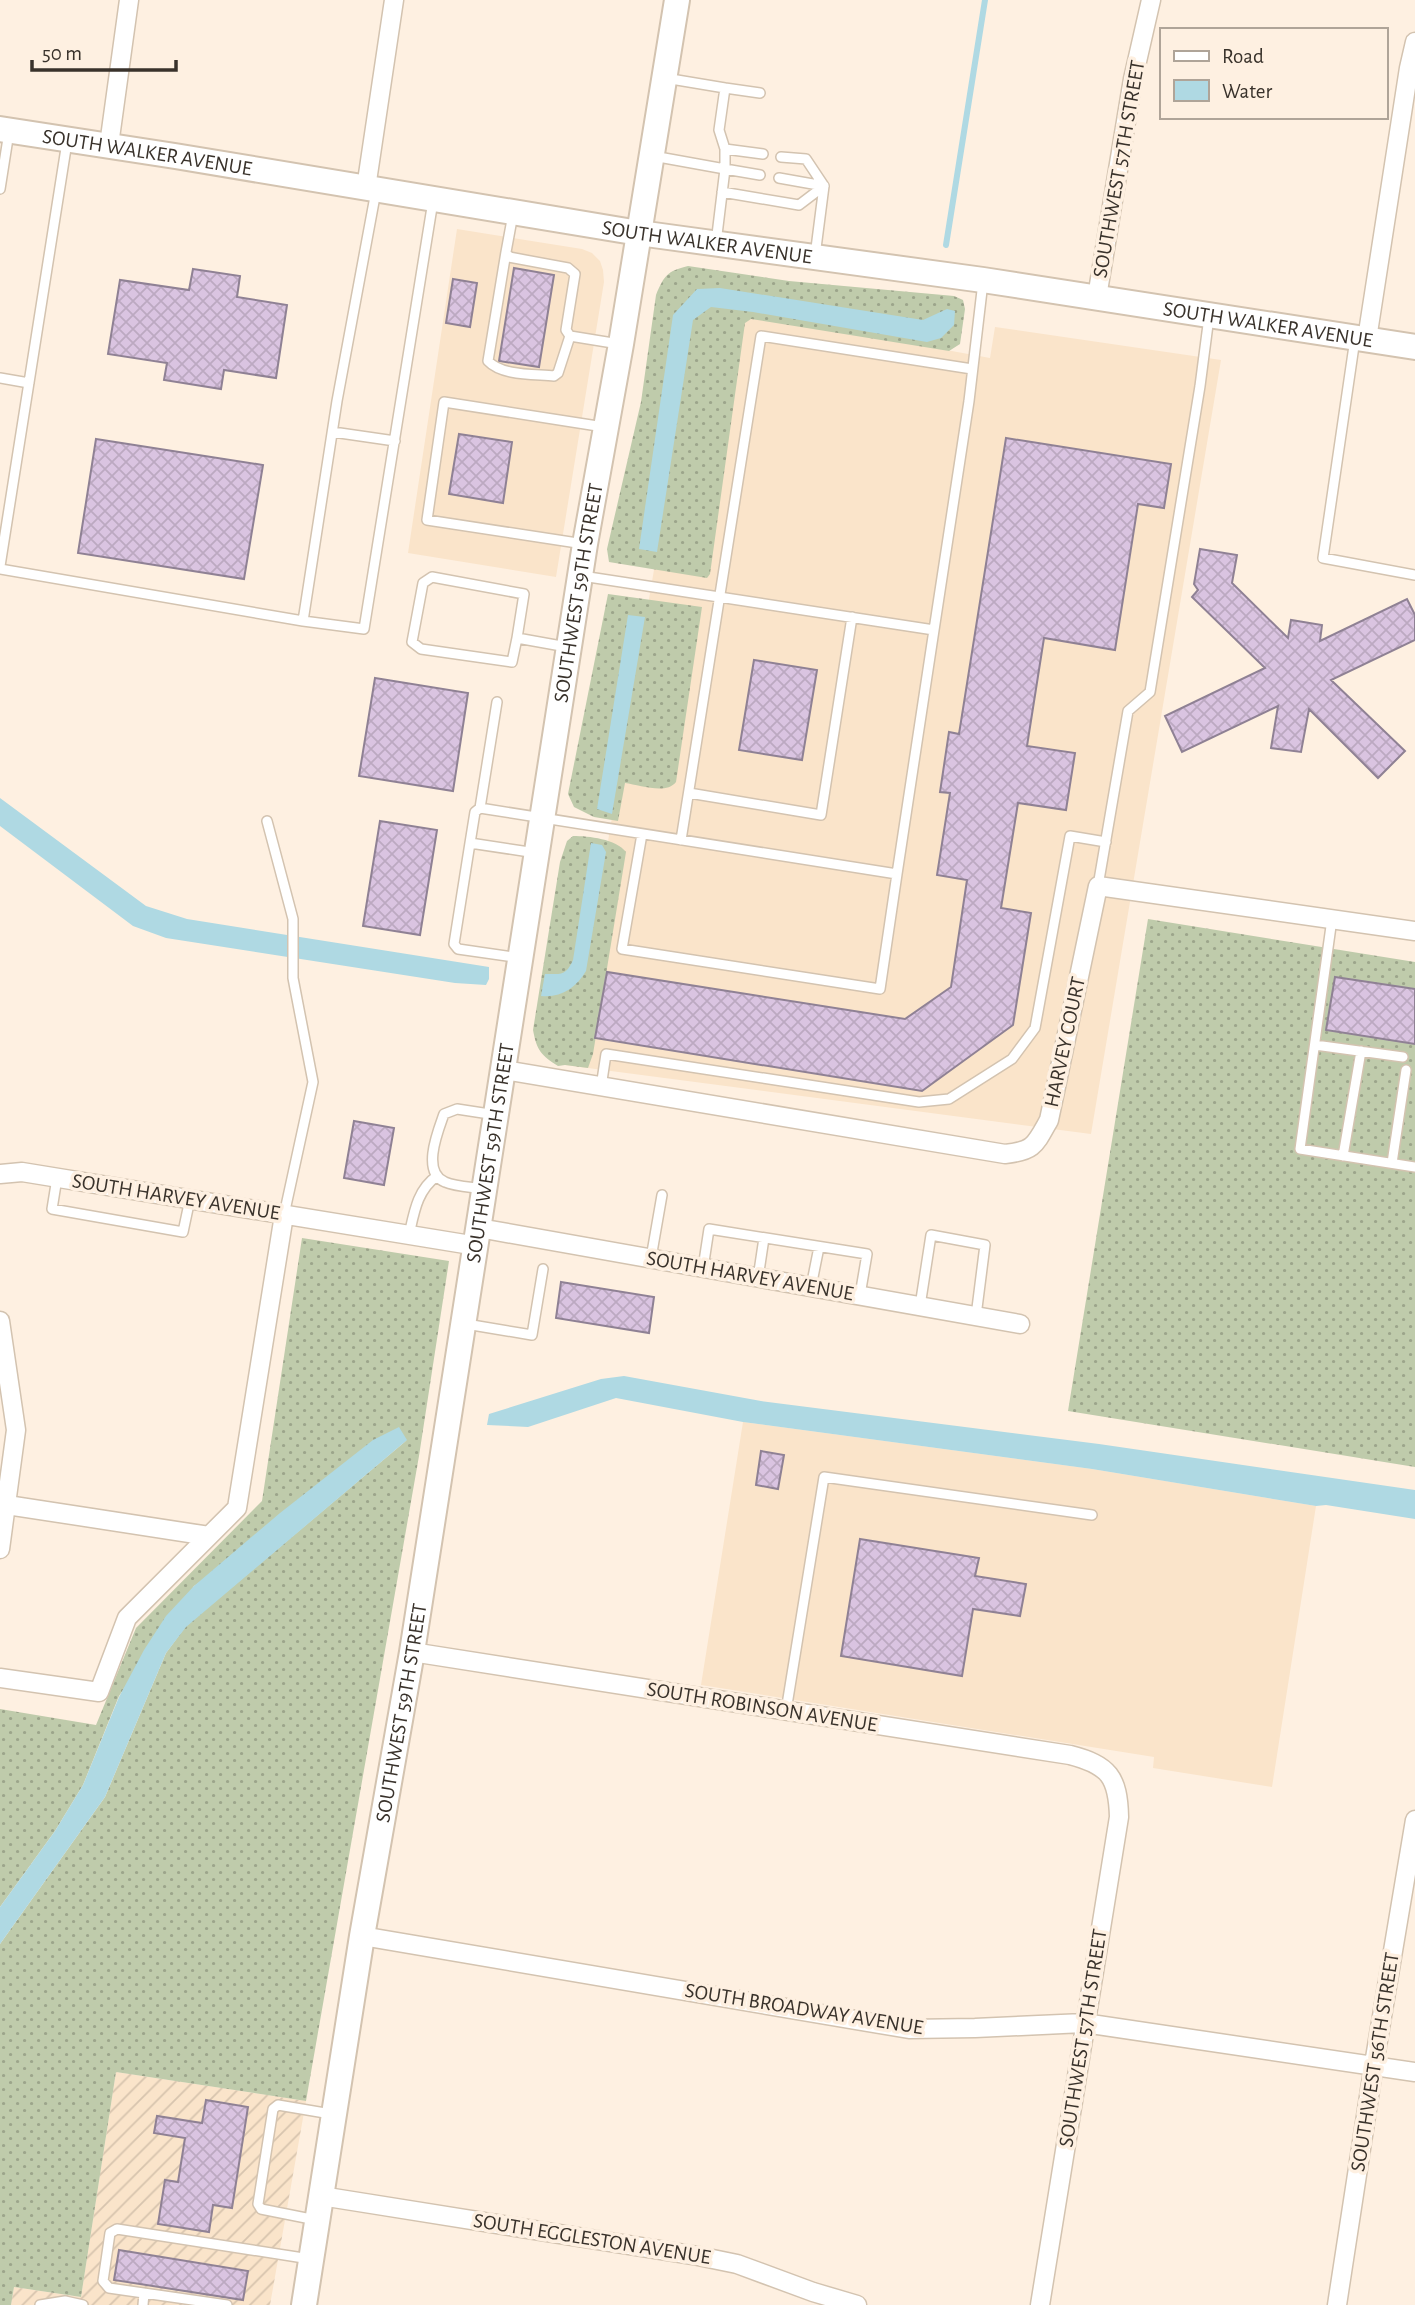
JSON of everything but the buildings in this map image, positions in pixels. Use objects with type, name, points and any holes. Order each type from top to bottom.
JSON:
[{"type":"main road","name":"SOUTHWEST 59TH STREET","points":[[304,2305],[505,1070],[585,544],[621,344],[677,0]]},
{"type":"main road","name":"SOUTH WALKER AVENUE","points":[[5,129],[639,233],[983,280],[1415,346]]},
{"type":"street","points":[[109,145],[129,0]]},
{"type":"street","points":[[371,189],[394,0]]},
{"type":"street","name":"SOUTHWEST 57TH STREET","points":[[1097,297],[1133,79],[1151,0]]},
{"type":"street","points":[[1361,338],[1415,42]]},
{"type":"street","points":[[1098,886],[1415,931]]},
{"type":"street","name":"HARVEY COURT","points":[[505,1070],[1005,1154],[1023,1152],[1036,1143],[1049,1120],[1098,886]]},
{"type":"street","name":"SOUTH HARVEY AVENUE","points":[[0,1174],[22,1172],[409,1235],[478,1237],[651,1258],[1020,1324]]},
{"type":"street","points":[[0,1678],[99,1692],[127,1618],[237,1507],[284,1215]]},
{"type":"street","points":[[0,1321],[16,1430],[0,1549]]},
{"type":"street","points":[[7,1505],[209,1536]]},
{"type":"street","name":"SOUTH ROBINSON AVENUE","points":[[412,1652],[1070,1755],[1092,1760],[1108,1772]]},
{"type":"street","name":"SOUTHWEST 57TH STREET","points":[[1040,2305],[1119,1817],[1118,1794],[1108,1772]]},
{"type":"street","name":"SOUTHWEST 56TH STREET","points":[[1337,2305],[1415,1820]]},
{"type":"street","name":"SOUTH BROADWAY AVENUE","points":[[362,1936],[909,2029],[1084,2023],[1415,2072]]},
{"type":"street","name":"SOUTH EGGLESTON AVENUE","points":[[321,2196],[698,2256],[737,2264],[857,2305]]},
{"type":"lane","points":[[664,78],[760,93]]},
{"type":"lane","points":[[716,244],[725,169],[725,149],[719,130],[725,88]]},
{"type":"lane","points":[[0,189],[5,129]]},
{"type":"lane","points":[[67,139],[0,568],[303,621],[364,629],[434,199]]},
{"type":"lane","points":[[725,149],[763,154]]},
{"type":"lane","points":[[651,155],[760,175]]},
{"type":"lane","points":[[781,157],[806,159],[824,186],[814,257]]},
{"type":"lane","points":[[779,178],[824,186]]},
{"type":"lane","points":[[722,192],[799,205],[824,186]]},
{"type":"lane","points":[[303,621],[371,189]]},
{"type":"lane","points":[[514,213],[488,361],[510,371],[554,376],[558,373],[570,336]]},
{"type":"lane","points":[[506,252],[509,257],[568,268],[575,274],[566,330],[570,336],[621,344]]},
{"type":"lane","points":[[642,834],[622,949],[880,989],[983,280]]},
{"type":"lane","points":[[1098,886],[1128,711],[1150,692],[1209,315]]},
{"type":"lane","points":[[681,840],[761,336],[972,369]]},
{"type":"lane","points":[[1361,338],[1323,558],[1415,575]]},
{"type":"lane","points":[[0,379],[29,383]]},
{"type":"lane","points":[[585,544],[427,520],[444,402],[606,428]]},
{"type":"lane","points":[[333,432],[395,441]]},
{"type":"lane","points":[[432,576],[524,594],[517,638],[512,662],[421,649],[412,642],[423,583],[432,576]]},
{"type":"lane","points":[[580,576],[934,630]]},
{"type":"lane","points":[[689,793],[821,815],[852,617]]},
{"type":"lane","points":[[517,638],[569,648]]},
{"type":"lane","points":[[497,702],[480,808],[475,812],[454,944],[458,948],[522,958]]},
{"type":"lane","points":[[480,808],[897,874]]},
{"type":"lane","points":[[267,821],[293,919],[293,978],[313,1082],[284,1215]]},
{"type":"lane","points":[[601,1087],[606,1054],[919,1102],[950,1099],[1012,1059],[1035,1028],[1070,836],[1106,842]]},
{"type":"lane","points":[[470,843],[537,853]]},
{"type":"lane","points":[[1332,919],[1300,1149],[1415,1167]]},
{"type":"lane","points":[[1315,1045],[1403,1057]]},
{"type":"lane","points":[[1343,1156],[1361,1051]]},
{"type":"lane","points":[[1392,1163],[1406,1070]]},
{"type":"lane","points":[[486,1189],[444,1182],[437,1176],[432,1162],[434,1142],[444,1114],[457,1109],[497,1115]]},
{"type":"lane","points":[[409,1235],[415,1203],[431,1180],[437,1176]]},
{"type":"lane","points":[[57,1178],[52,1209],[183,1232],[190,1199]]},
{"type":"lane","points":[[651,1258],[662,1195]]},
{"type":"lane","points":[[703,1268],[709,1229],[867,1254],[860,1296]]},
{"type":"lane","points":[[920,1306],[931,1235],[985,1245],[976,1316]]},
{"type":"lane","points":[[758,1278],[764,1238]]},
{"type":"lane","points":[[811,1287],[819,1247]]},
{"type":"lane","points":[[464,1324],[532,1335],[543,1269]]},
{"type":"lane","points":[[786,1711],[824,1477],[1092,1515]]},
{"type":"lane","points":[[317,2220],[261,2208],[258,2204],[273,2109],[278,2105],[334,2115]]},
{"type":"lane","points":[[227,2305],[109,2288],[103,2281],[110,2233],[117,2229],[312,2259]]},
{"type":"lane","points":[[143,2305],[144,2293]]},
{"type":"lane","points":[[40,2305],[65,2301],[83,2305]]},
{"type":"shaded area","points":[[457,229],[582,249],[592,253],[600,261],[603,270],[604,282],[556,577],[408,553]]},
{"type":"shaded area","points":[[711,307],[990,358],[995,327],[1221,360],[1091,1134],[565,1065],[586,971],[657,552]]},
{"type":"shaded area","points":[[743,1422],[1092,1469],[1316,1506],[1272,1787],[1153,1768],[1154,1757],[701,1685]]},
{"type":"shaded area","points":[[116,2072],[306,2101],[270,2305],[11,2305],[14,2287],[81,2297]]},
{"type":"green space","points":[[688,266],[789,281],[954,296],[963,300],[965,309],[960,344],[949,351],[751,319],[745,323],[710,574],[707,578],[609,562],[607,549],[641,402],[656,295],[667,275]]},
{"type":"green space","points":[[608,594],[702,607],[676,782],[672,786],[659,789],[625,783],[618,821],[594,817],[574,807],[568,794]]},
{"type":"green space","points":[[573,836],[609,841],[626,852],[593,1054],[588,1068],[558,1066],[552,1062],[538,1048],[533,1030],[560,862],[567,841]]},
{"type":"green space","points":[[1148,919],[1415,962],[1415,1467],[1068,1411]]},
{"type":"green space","points":[[302,1238],[449,1261],[419,1456],[306,2101],[116,2072],[81,2297],[14,2287],[11,2305],[0,2305],[0,1944],[105,1797],[166,1653],[186,1626],[407,1440],[194,1586],[119,1696],[83,1785],[55,1831],[0,1907],[0,1709],[96,1725],[136,1628],[262,1501]]},
{"type":"water","points":[[720,288],[923,320],[947,309],[955,311],[954,325],[941,338],[927,342],[711,307],[693,320],[657,552],[639,549],[673,315],[697,289]]},
{"type":"water","points":[[628,615],[645,617],[612,814],[597,809]]},
{"type":"water","points":[[0,798],[146,906],[187,919],[489,967],[489,979],[486,985],[455,983],[166,938],[133,926],[0,826]]},
{"type":"water","points":[[591,843],[602,845],[606,852],[586,971],[567,991],[541,996],[545,974],[562,973],[573,960]]},
{"type":"water","points":[[624,1376],[761,1401],[1099,1444],[1415,1490],[1415,1519],[1326,1505],[1316,1506],[1092,1469],[743,1422],[616,1398],[528,1427],[487,1425],[489,1414],[601,1379]]},
{"type":"water","points":[[399,1427],[407,1440],[186,1627],[166,1653],[105,1797],[0,1944],[0,1907],[55,1831],[83,1785],[119,1697],[166,1616],[194,1586],[280,1513],[373,1440]]},
{"type":"waterway","points":[[946,245],[985,0]]}]
